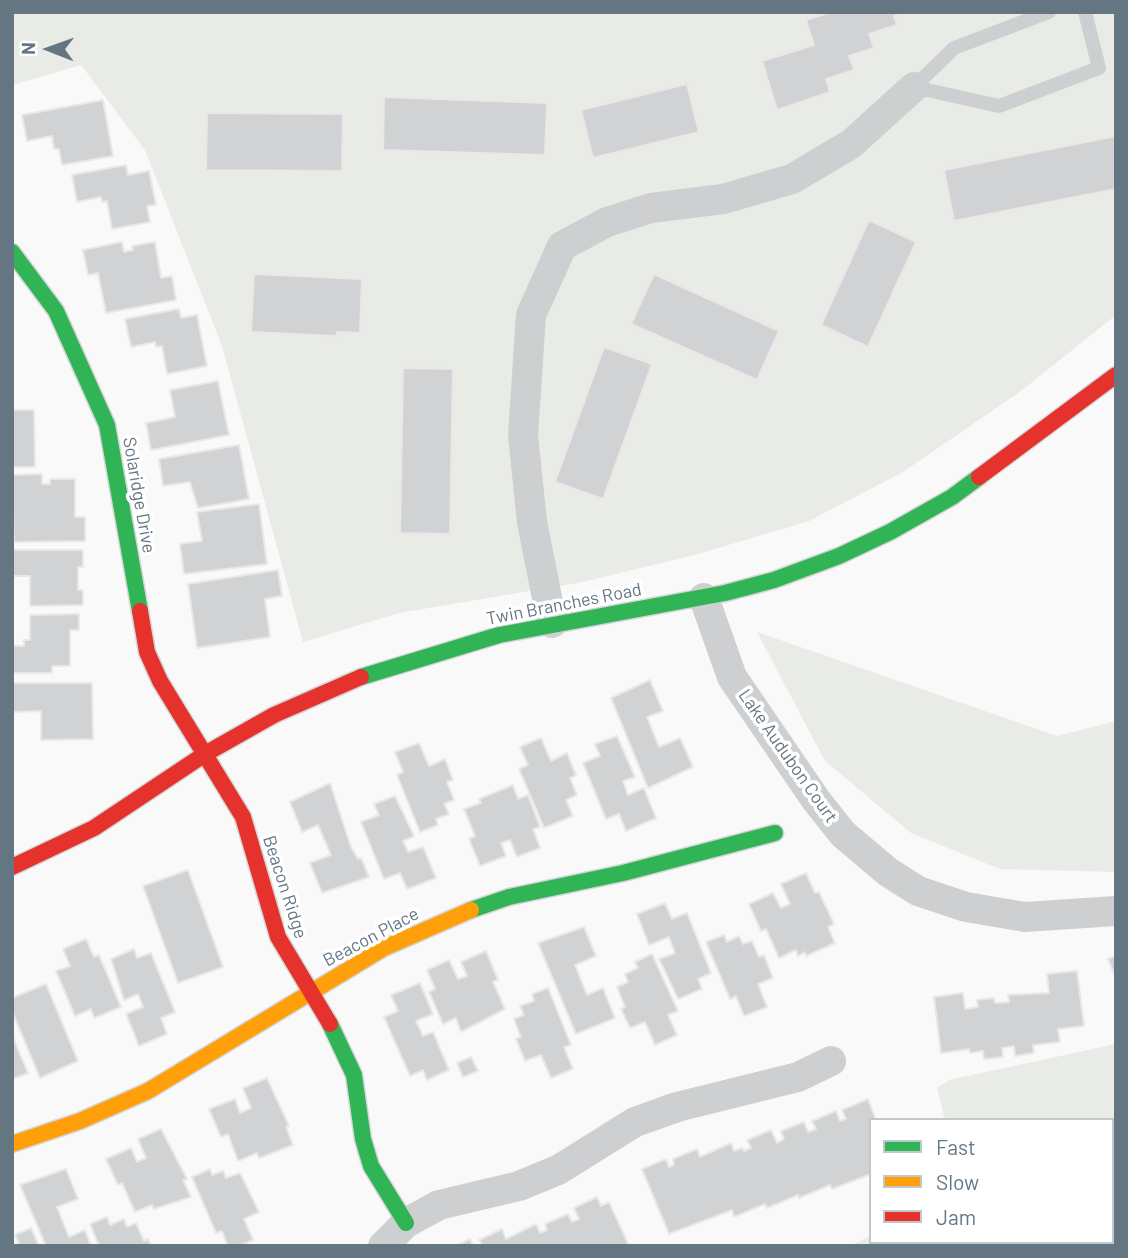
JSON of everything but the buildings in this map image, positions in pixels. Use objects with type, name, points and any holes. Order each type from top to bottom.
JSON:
[{"type":"street","points":[[552,623],[532,522],[523,435],[531,315],[562,246],[607,222],[651,208],[723,199],[792,179],[850,144],[914,87]]},
{"type":"street","name":"Solaridge Drive","points":[[12,253],[56,311],[107,425],[147,652],[160,681],[205,754]]},
{"type":"street","name":"Twin Branches Road","points":[[12,867],[94,828],[205,754],[274,715],[349,681],[428,654],[552,623],[704,598],[774,580],[839,556],[890,532],[952,497],[1116,376]]},
{"type":"street","name":"Lake Audubon Court","points":[[704,598],[732,677],[822,808],[843,834],[888,873],[918,891],[966,907],[1025,917],[1116,911]]},
{"type":"street","name":"Beacon Ridge","points":[[205,754],[243,817],[278,937],[342,1044],[354,1075],[363,1139],[371,1166],[406,1223]]},
{"type":"street","name":"Beacon Place","points":[[12,1144],[80,1121],[148,1091],[207,1058],[384,948],[448,918],[484,906],[775,833]]},
{"type":"street","points":[[383,1246],[406,1223],[439,1205],[519,1186],[558,1170],[646,1118],[677,1107],[798,1077],[831,1061]]},
{"type":"lane","points":[[914,87],[954,48],[1049,12]]},
{"type":"lane","points":[[914,87],[999,106],[1099,68],[1085,12]]},
{"type":"shaded area","points":[[12,12],[1116,12],[1116,315],[1021,391],[903,472],[809,521],[698,554],[583,582],[399,613],[303,642],[222,346],[145,150],[81,65],[12,85]]},
{"type":"shaded area","points":[[757,632],[1057,736],[1116,721],[1116,872],[1000,869],[911,833],[825,761]]},
{"type":"shaded area","points":[[1116,1044],[1116,1189],[1114,1118],[944,1118],[937,1088],[949,1080]]},
{"type":"shaded area","points":[[1114,1190],[1116,1246],[987,1246],[1114,1244]]},
{"type":"shaded area","points":[[869,1237],[869,1244],[991,1244],[987,1246],[850,1246]]},
{"type":"traffic: fast","points":[[12,252],[56,311],[107,425],[140,611]]},
{"type":"traffic: fast","points":[[361,677],[499,635],[725,593],[774,580],[839,556],[890,532],[952,497],[979,477]]},
{"type":"traffic: fast","points":[[471,910],[509,897],[623,873],[775,833]]},
{"type":"traffic: fast","points":[[330,1024],[354,1075],[363,1139],[371,1166],[406,1223]]},
{"type":"traffic: slow","points":[[12,1144],[80,1121],[148,1091],[384,948],[471,910]]},
{"type":"traffic: jam","points":[[979,477],[1116,375]]},
{"type":"traffic: jam","points":[[140,611],[147,652],[160,681],[243,817],[278,937],[330,1024]]},
{"type":"traffic: jam","points":[[12,867],[94,828],[205,754],[274,715],[361,677]]}]
